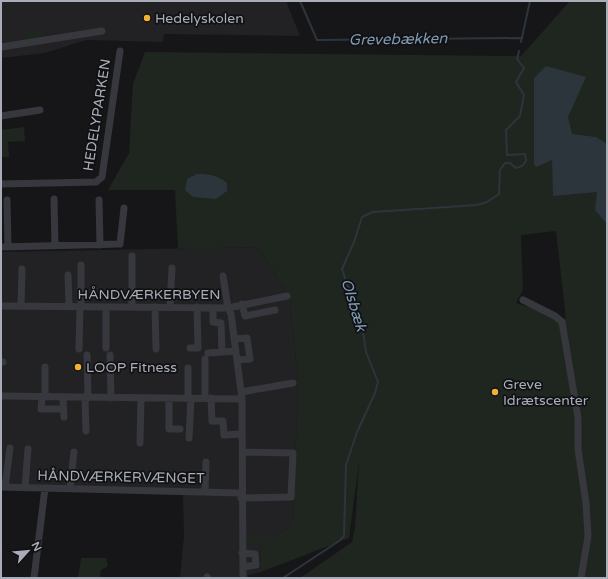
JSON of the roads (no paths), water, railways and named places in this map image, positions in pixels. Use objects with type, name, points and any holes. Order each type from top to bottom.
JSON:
[{"type":"street","points":[[1,47],[102,31]]},
{"type":"street","name":"HEDELYPARKEN","points":[[1,184],[96,182],[100,180],[102,177],[120,51]]},
{"type":"street","points":[[1,116],[40,110]]},
{"type":"street","points":[[54,199],[55,246]]},
{"type":"street","points":[[7,200],[5,247],[120,244],[124,208]]},
{"type":"street","points":[[99,200],[100,245]]},
{"type":"street","points":[[132,256],[132,307]]},
{"type":"street","points":[[79,349],[82,265]]},
{"type":"street","points":[[170,307],[172,268]]},
{"type":"street","points":[[22,269],[22,306]]},
{"type":"street","points":[[68,276],[69,306]]},
{"type":"street","points":[[223,276],[228,308],[287,296]]},
{"type":"street","points":[[524,300],[555,316],[562,322],[578,418],[578,449],[586,509],[588,536],[581,578]]},
{"type":"street","points":[[242,304],[245,316],[275,310]]},
{"type":"street","name":"HÅNDVÆRKERBYEN","points":[[1,306],[228,308],[231,314],[242,395],[241,495],[243,578]]},
{"type":"street","points":[[106,307],[106,348]]},
{"type":"street","points":[[155,307],[156,348]]},
{"type":"street","points":[[190,348],[198,348],[197,307]]},
{"type":"street","points":[[213,308],[214,322],[221,323],[222,352]]},
{"type":"street","points":[[234,339],[247,338],[250,359],[237,360]]},
{"type":"street","points":[[236,351],[222,352],[207,356],[208,398],[212,421],[223,421],[224,435],[242,434]]},
{"type":"street","points":[[86,430],[87,355]]},
{"type":"street","points":[[110,355],[111,398]]},
{"type":"street","points":[[45,367],[41,409],[63,409]]},
{"type":"street","points":[[188,368],[189,438]]},
{"type":"street","points":[[1,396],[63,398],[208,398],[242,395],[293,383]]},
{"type":"street","points":[[63,398],[64,417]]},
{"type":"street","points":[[140,443],[141,398]]},
{"type":"street","points":[[169,398],[169,429],[180,429]]},
{"type":"street","points":[[3,487],[10,448]]},
{"type":"street","points":[[25,488],[28,449]]},
{"type":"street","points":[[70,488],[74,452]]},
{"type":"street","name":"HÅNDVÆRKERVÆNGET","points":[[3,487],[205,492],[291,497],[293,453],[242,452]]},
{"type":"street","points":[[205,492],[206,462]]},
{"type":"street","points":[[34,578],[46,488]]},
{"type":"street","points":[[242,553],[255,554],[256,565],[242,567]]},
{"type":"waterway","name":"Grevebækken","points":[[300,1],[317,40],[521,38]]},
{"type":"waterway","name":"Olsbæk","points":[[521,42],[530,1]]},
{"type":"waterway","name":"Olsbæk","points":[[283,578],[339,541],[344,536],[346,465],[357,432],[375,393],[378,382],[366,352],[363,331],[342,269],[354,242],[362,217],[373,212],[477,205],[487,202],[499,194],[500,170],[505,163],[510,163],[516,168],[522,166],[526,161],[525,154],[507,155],[506,130],[520,116],[524,95],[516,82],[524,68],[517,59],[519,51]]},
{"type":"place","name":"Hedelyskolen","points":[[147,18]]},
{"type":"place","name":"LOOP Fitness","points":[[78,367]]},
{"type":"place","name":"Greve Idrætscenter","points":[[495,392]]}]
